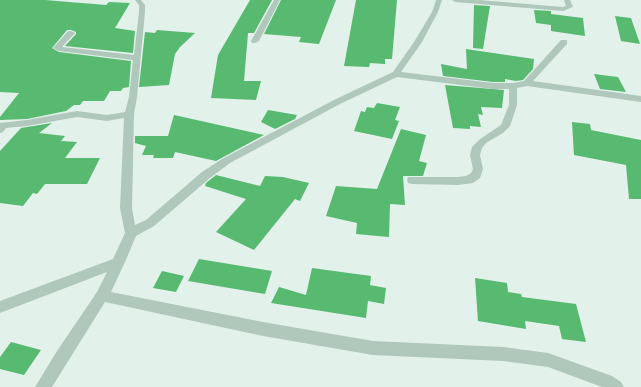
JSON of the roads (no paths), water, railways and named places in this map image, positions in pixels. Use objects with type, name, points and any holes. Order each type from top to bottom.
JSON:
[{"type":"street","points":[[43,387],[102,296],[119,262],[131,233],[126,208],[129,114],[142,12],[142,5],[138,0]]},
{"type":"street","points":[[254,40],[277,0]]},
{"type":"street","points":[[131,233],[150,223],[206,175],[226,161],[336,102],[396,74],[418,42],[435,12],[438,0]]},
{"type":"street","points":[[455,0],[563,9],[570,7],[567,0]]},
{"type":"street","points":[[71,33],[57,48],[137,58]]},
{"type":"street","points":[[527,83],[564,42]]},
{"type":"street","points":[[396,74],[493,86],[513,86],[527,83],[641,99]]},
{"type":"street","points":[[412,180],[458,181],[469,180],[476,175],[478,169],[475,155],[477,147],[483,141],[506,126],[513,105],[513,86]]},
{"type":"street","points":[[0,130],[3,125],[27,123],[77,114],[107,118],[129,114]]},
{"type":"street","points":[[0,307],[119,262]]},
{"type":"street","points":[[102,296],[263,329],[373,348],[504,354],[548,360],[607,381],[616,387]]}]
